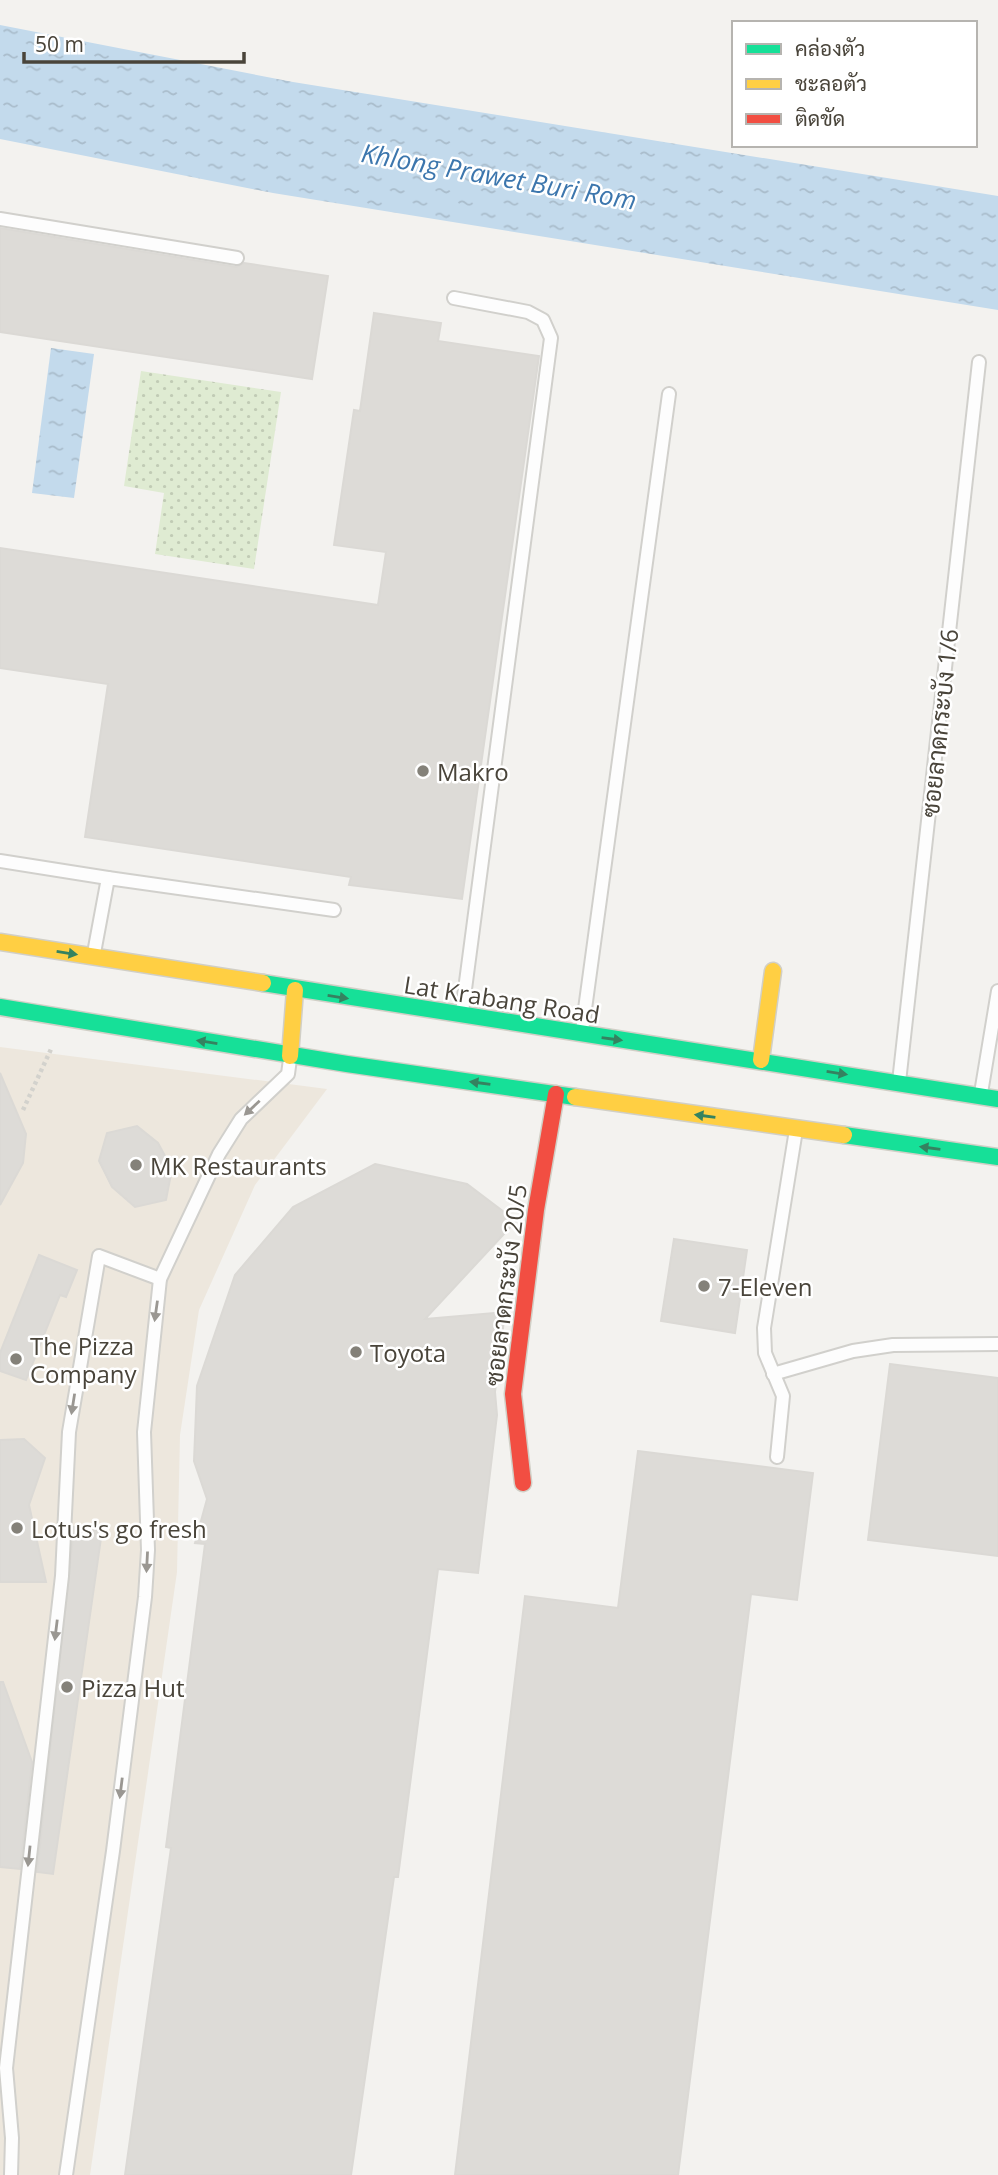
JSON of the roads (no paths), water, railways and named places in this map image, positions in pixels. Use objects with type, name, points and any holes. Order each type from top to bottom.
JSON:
[{"type":"main road","name":"Lat Krabang Road","points":[[0,942],[998,1099]]},
{"type":"main road","points":[[761,1060],[773,971]]},
{"type":"main road","points":[[290,1056],[295,990]]},
{"type":"main road","points":[[0,1007],[290,1056],[998,1157]]},
{"type":"main road","name":"ซอยลาดกระบัง 20/5","points":[[523,1483],[513,1394],[536,1210],[556,1094]]},
{"type":"lane","points":[[0,219],[237,258]]},
{"type":"lane","points":[[454,298],[528,313],[543,320],[551,338],[461,1016]]},
{"type":"lane","name":"ซอยลาดกระบัง 1/6","points":[[899,1083],[979,362]]},
{"type":"lane","points":[[582,1035],[669,394]]},
{"type":"lane","points":[[0,861],[334,910]]},
{"type":"lane","points":[[93,957],[108,878]]},
{"type":"lane","points":[[980,1097],[998,991]]},
{"type":"lane","points":[[66,2175],[113,1851],[145,1597],[148,1549],[144,1432],[160,1279],[219,1154],[242,1119],[288,1074],[290,1056]]},
{"type":"lane","points":[[777,1457],[783,1405],[765,1353],[764,1328],[796,1130]]},
{"type":"lane","points":[[11,2175],[12,2138],[6,2068],[62,1576],[69,1433],[99,1256],[160,1279]]},
{"type":"lane","points":[[773,1374],[853,1351],[893,1345],[998,1344]]},
{"type":"water","name":"Khlong Prawet Buri Rom","points":[[0,25],[293,82],[998,196],[998,310],[273,193],[0,139]]},
{"type":"water","points":[[51,348],[94,354],[74,498],[32,493]]},
{"type":"place","name":"Makro","points":[[423,771]]},
{"type":"place","name":"MK Restaurants","points":[[136,1165]]},
{"type":"place","name":"7-Eleven","points":[[704,1286]]},
{"type":"place","name":"Toyota","points":[[356,1352]]},
{"type":"place","name":"The Pizza Company","points":[[16,1359]]},
{"type":"place","name":"Lotus's go fresh","points":[[17,1528]]},
{"type":"place","name":"Pizza Hut","points":[[67,1687]]}]
